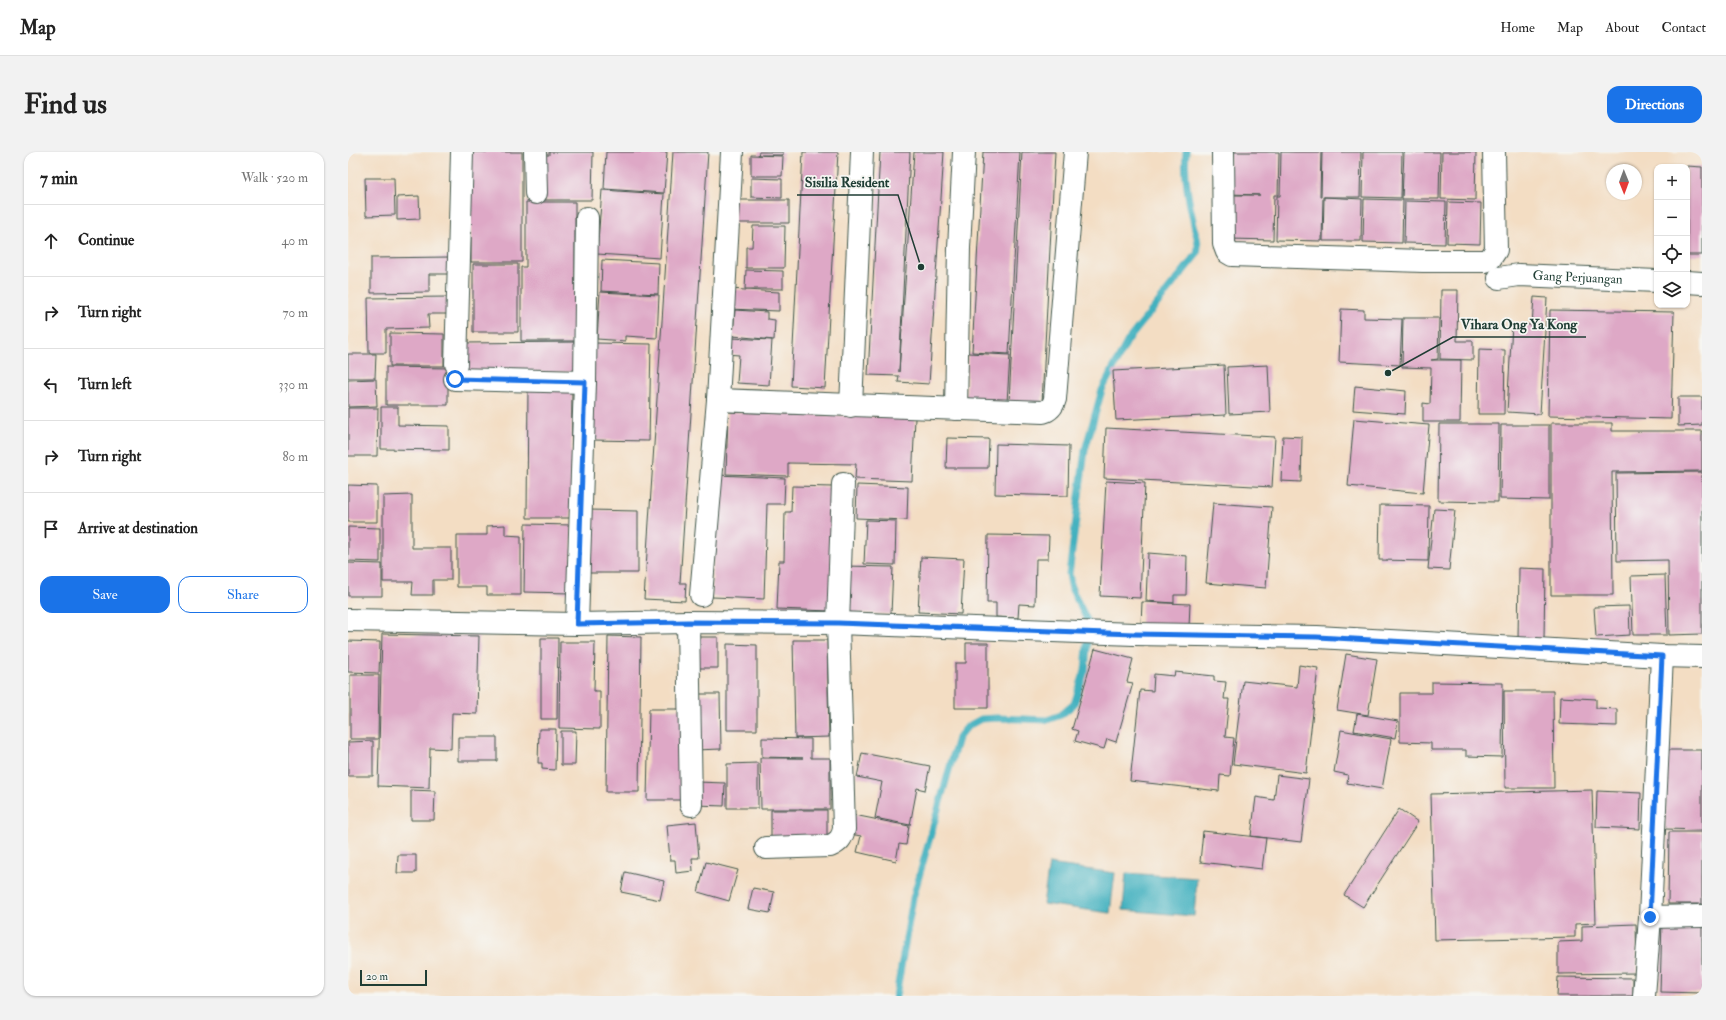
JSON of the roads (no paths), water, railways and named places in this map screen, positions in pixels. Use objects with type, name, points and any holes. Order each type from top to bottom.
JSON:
[{"type":"street","points":[[462,152],[461,233],[455,372],[585,382]]},
{"type":"street","points":[[535,152],[536,193]]},
{"type":"street","points":[[701,595],[718,400],[732,152]]},
{"type":"street","points":[[851,406],[862,152]]},
{"type":"street","points":[[956,409],[959,248],[964,152]]},
{"type":"street","points":[[718,400],[1043,412],[1053,406],[1055,399],[1076,152]]},
{"type":"street","points":[[1223,152],[1224,244],[1227,252],[1232,255],[1485,261],[1494,255],[1496,250],[1494,152]]},
{"type":"street","points":[[577,624],[585,382],[587,218]]},
{"type":"street","name":"Gang Perjuangan","points":[[1499,278],[1520,275],[1654,281]]},
{"type":"street","points":[[1690,282],[1702,283]]},
{"type":"street","points":[[766,848],[830,846],[837,843],[842,837],[844,829],[838,623],[843,484]]},
{"type":"street","points":[[348,620],[577,624],[688,622],[838,623],[1134,634],[1317,637],[1702,657]]},
{"type":"street","points":[[688,622],[691,805]]},
{"type":"street","points":[[1644,996],[1650,917],[1662,656]]},
{"type":"street","points":[[1650,917],[1702,916]]},
{"type":"water","points":[[1049,864],[1115,873],[1110,913],[1043,904]]},
{"type":"water","points":[[1126,873],[1197,878],[1194,916],[1123,910]]},
{"type":"waterway","points":[[896,996],[913,898],[958,738],[968,726],[981,719],[997,718],[1047,720],[1061,715],[1074,704],[1085,670],[1089,624],[1072,590],[1069,574],[1085,450],[1102,390],[1128,340],[1197,254],[1198,241],[1187,186],[1186,152]]},
{"type":"place","name":"Sisilia Resident","points":[[921,267]]},
{"type":"place","name":"Vihara Ong Ya Kong","points":[[1388,373]]}]
